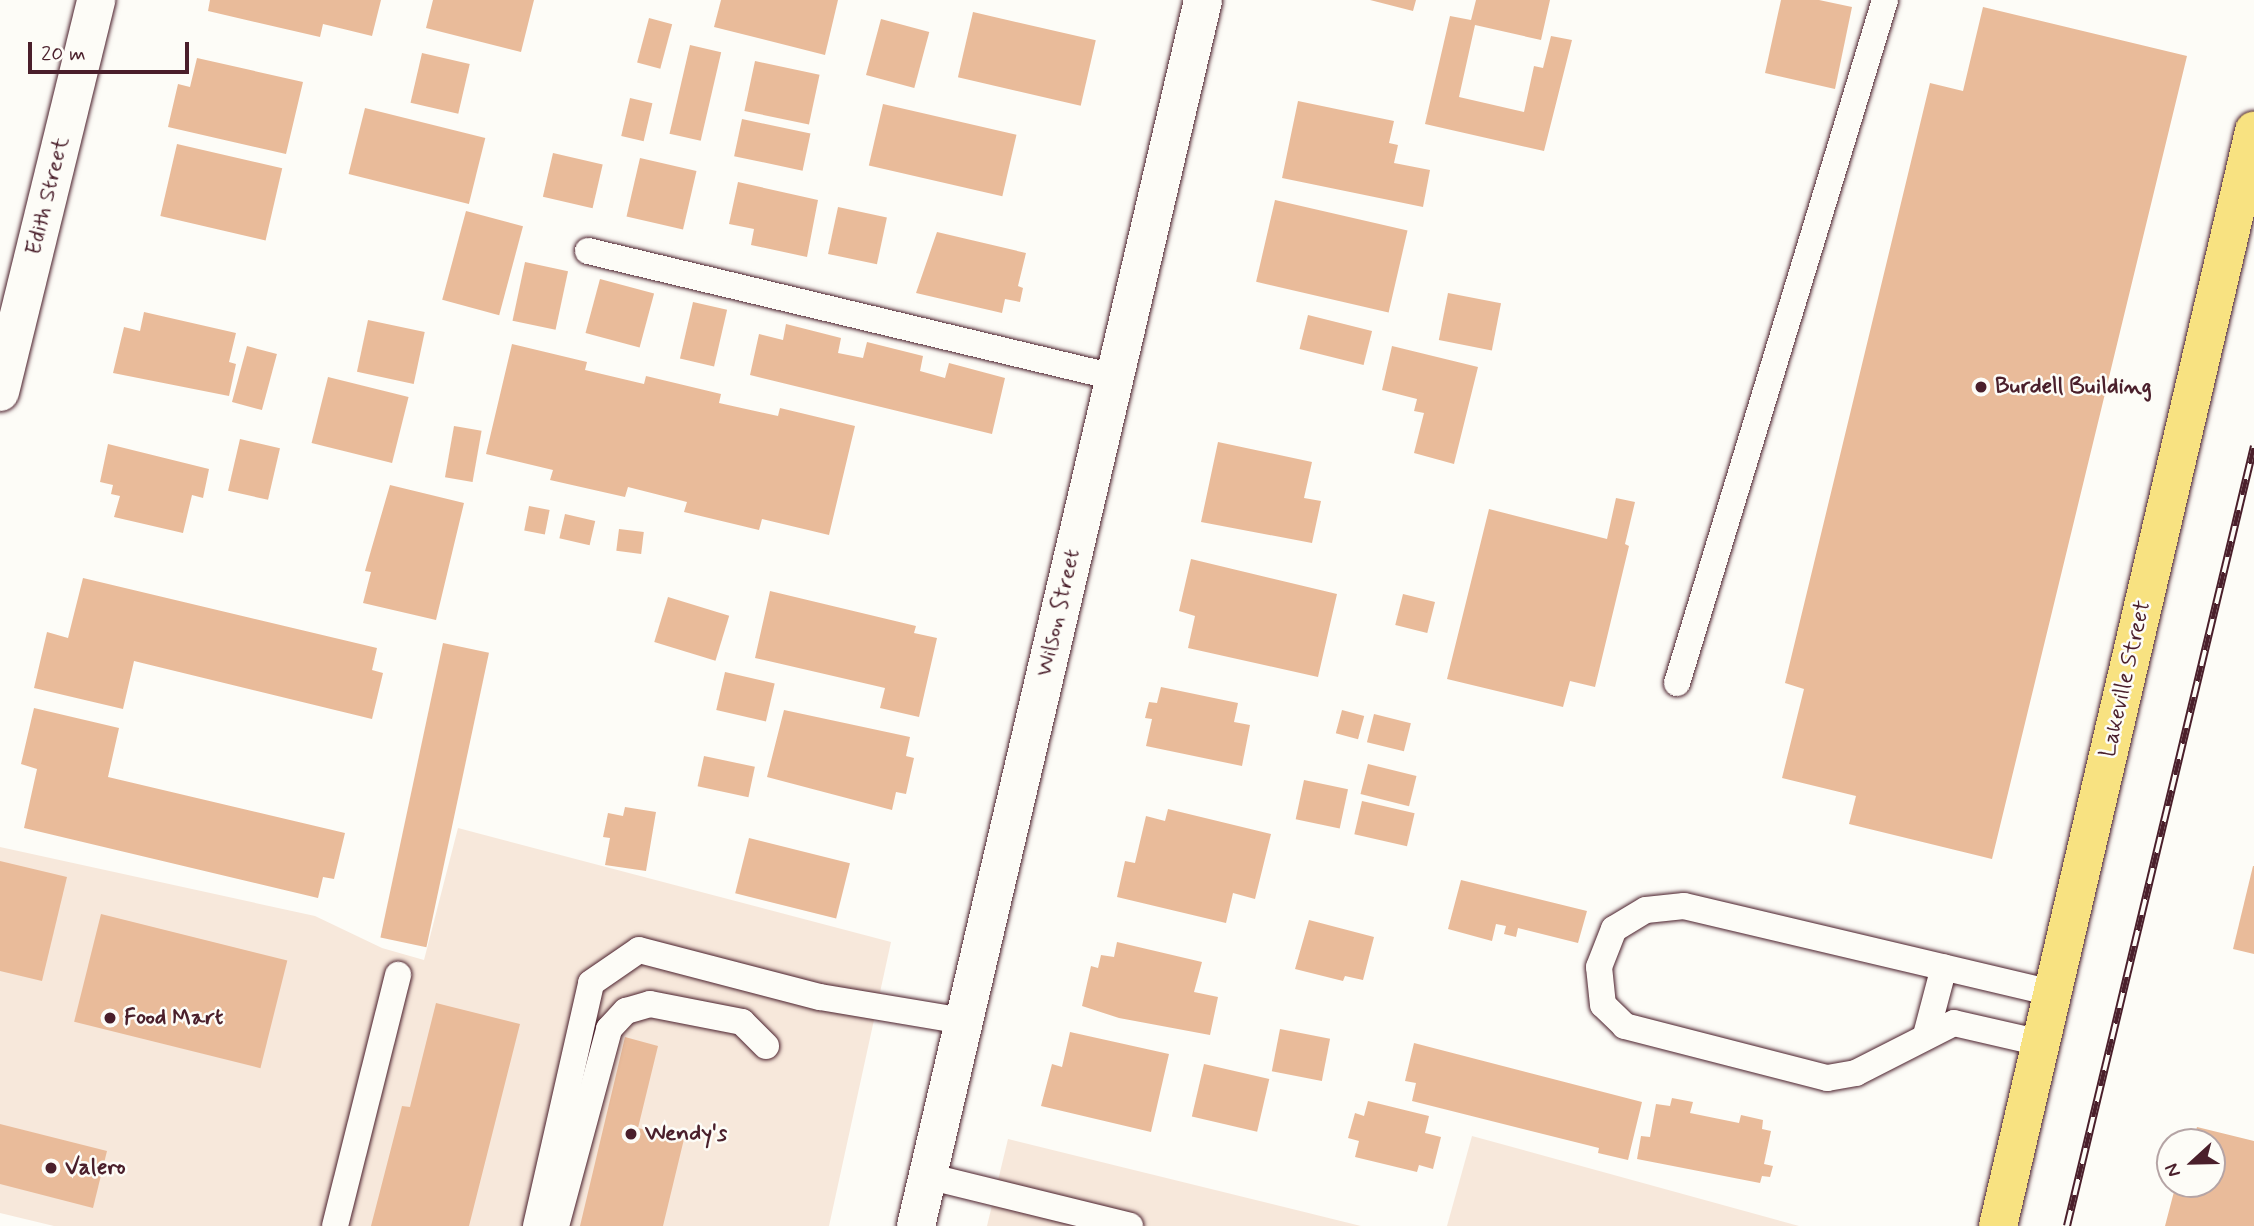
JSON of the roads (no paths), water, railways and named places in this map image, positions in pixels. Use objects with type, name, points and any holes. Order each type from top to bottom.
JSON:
[{"type":"main road","name":"Lakeville Street","points":[[1998,1226],[2254,131]]},
{"type":"street","name":"Edith Street","points":[[0,392],[96,0]]},
{"type":"street","name":"Wilson Street","points":[[916,1226],[1203,0]]},
{"type":"lane","points":[[1677,683],[1885,0]]},
{"type":"lane","points":[[588,250],[1114,377]]},
{"type":"lane","points":[[2041,1043],[1954,1023],[1856,1073],[1827,1078],[1625,1026],[1603,1005],[1599,967],[1614,929],[1646,910],[1684,906],[2053,993]]},
{"type":"lane","points":[[536,1226],[591,983],[639,950],[820,998],[964,1021]]},
{"type":"lane","points":[[1926,1035],[1944,967]]},
{"type":"lane","points":[[335,1226],[398,975]]},
{"type":"lane","points":[[556,1226],[609,1029],[626,1011],[650,1004],[742,1022],[766,1046]]},
{"type":"lane","points":[[928,1176],[1130,1226]]},
{"type":"railway","points":[[2067,1226],[2254,446]]},
{"type":"place","name":"Burdell Building","points":[[1981,387]]},
{"type":"place","name":"Food Mart","points":[[110,1018]]},
{"type":"place","name":"Wendy's","points":[[631,1134]]},
{"type":"place","name":"Valero","points":[[51,1168]]}]
